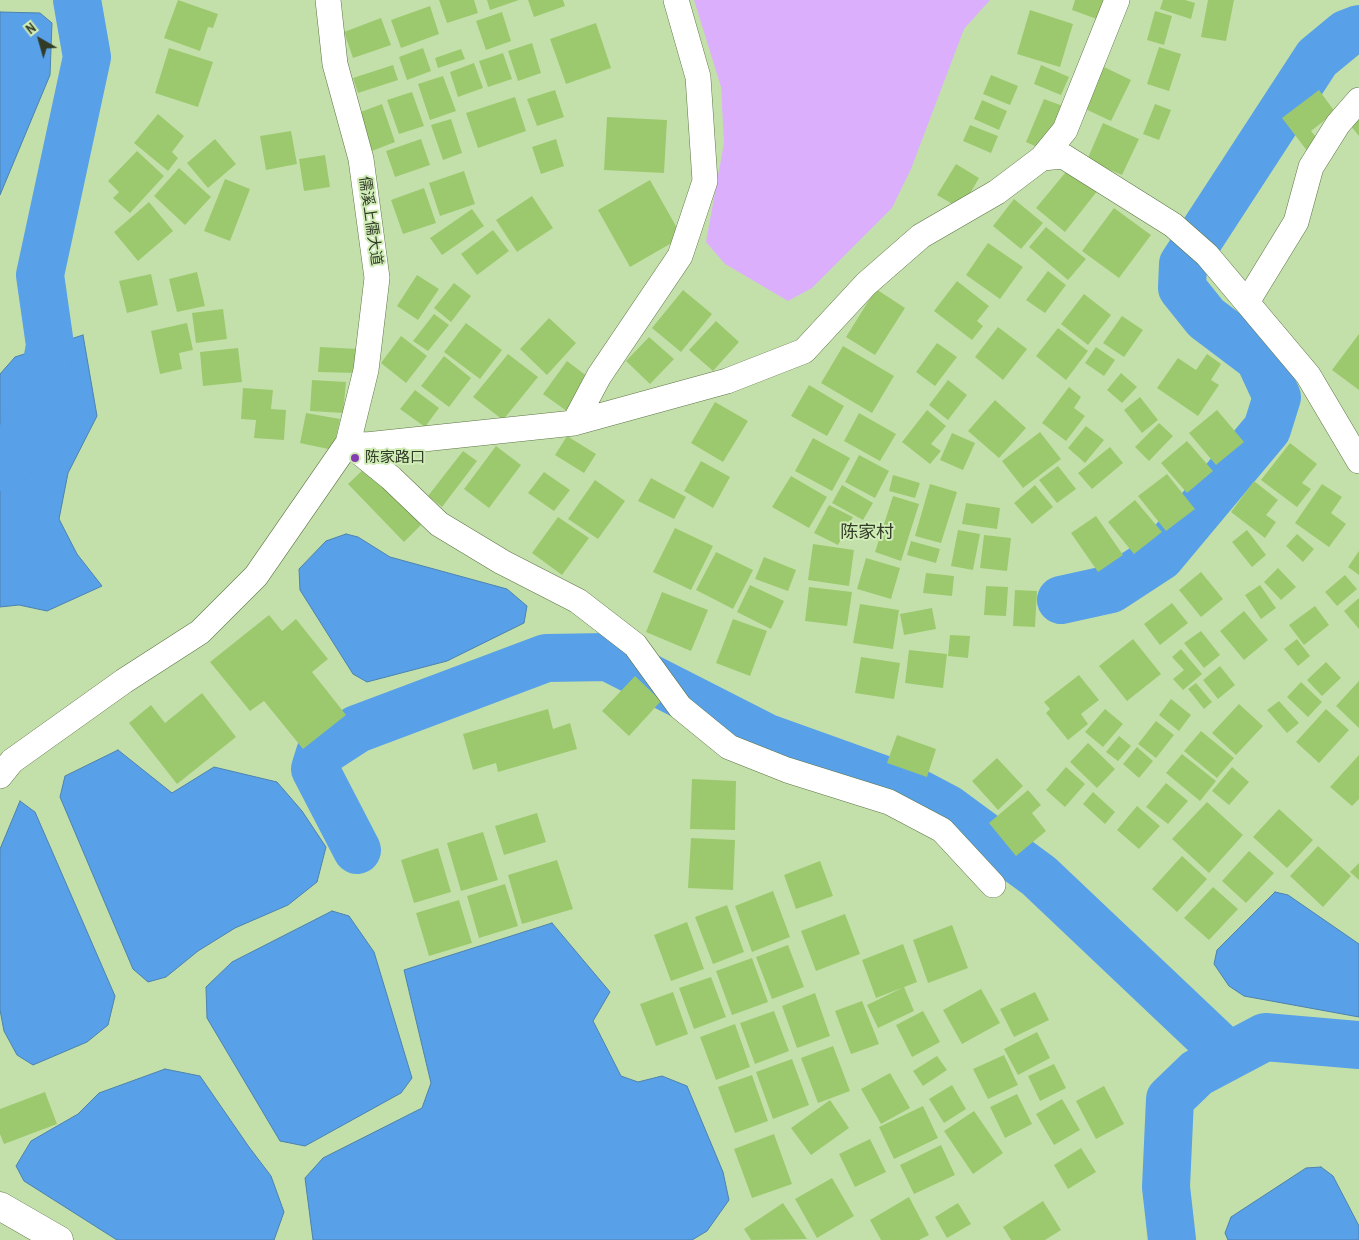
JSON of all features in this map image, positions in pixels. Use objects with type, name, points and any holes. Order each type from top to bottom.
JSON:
[{"type":"highway","points":[[0,1206],[59,1240]]},
{"type":"street","name":"儒溪上儒大道","points":[[328,0],[335,64],[361,159],[377,278],[366,370],[348,443]]},
{"type":"street","points":[[574,422],[599,376],[680,256],[706,181],[698,77],[676,0]]},
{"type":"street","points":[[348,443],[366,445],[574,422],[727,381],[804,351],[866,284],[921,236],[996,192],[1042,158],[1065,130],[1117,0]]},
{"type":"street","points":[[1246,302],[1296,222],[1311,166],[1338,124],[1359,100]]},
{"type":"street","points":[[1042,158],[1064,156],[1173,225],[1207,255],[1308,375],[1359,461]]},
{"type":"street","points":[[348,443],[391,478],[439,524],[502,562],[578,601],[635,645],[680,706],[729,747],[787,770],[889,802],[942,830],[993,885]]},
{"type":"street","points":[[0,776],[12,761],[124,681],[200,632],[256,576],[348,443]]},
{"type":"shaded area","points":[[694,0],[990,0],[964,29],[911,169],[892,208],[812,288],[788,301],[725,264],[706,242],[724,143],[721,87]]},
{"type":"water","points":[[0,12],[40,13],[52,23],[50,75],[0,195]]},
{"type":"water","points":[[83,335],[97,416],[68,473],[59,519],[77,554],[102,586],[47,611],[19,605],[0,607],[0,374],[15,357]]},
{"type":"water","points":[[346,534],[358,537],[390,557],[507,589],[527,606],[524,623],[447,661],[367,682],[353,674],[300,590],[299,569],[326,541]]},
{"type":"water","points":[[118,750],[172,793],[214,767],[277,782],[302,811],[326,847],[317,882],[288,905],[235,928],[198,951],[166,977],[148,982],[133,969],[60,797],[65,776]]},
{"type":"water","points":[[20,801],[35,812],[115,996],[108,1025],[87,1042],[33,1065],[17,1055],[4,1031],[0,1010],[0,849]]},
{"type":"water","points":[[1275,892],[1288,895],[1359,944],[1359,1017],[1244,996],[1229,986],[1214,964],[1217,950]]},
{"type":"water","points":[[332,911],[349,916],[374,952],[412,1078],[401,1093],[305,1146],[280,1141],[207,1018],[206,987],[232,962]]},
{"type":"water","points":[[552,923],[610,992],[593,1021],[621,1076],[638,1082],[662,1076],[687,1086],[723,1172],[729,1200],[707,1231],[692,1240],[313,1240],[305,1178],[323,1158],[422,1108],[431,1083],[404,970]]},
{"type":"water","points":[[165,1069],[200,1076],[271,1176],[284,1212],[274,1240],[117,1240],[24,1181],[16,1166],[31,1141],[78,1114],[99,1093]]},
{"type":"water","points":[[1321,1167],[1333,1176],[1359,1226],[1359,1240],[1228,1240],[1225,1233],[1231,1217],[1306,1168]]},
{"type":"building","points":[[178,0],[218,14],[213,28],[208,27],[200,51],[164,38]]},
{"type":"building","points":[[439,0],[474,0],[478,13],[447,23]]},
{"type":"building","points":[[487,0],[519,0],[490,10]]},
{"type":"building","points":[[528,0],[563,0],[565,6],[534,17]]},
{"type":"building","points":[[1075,0],[1112,0],[1105,22],[1072,10]]},
{"type":"building","points":[[1163,0],[1185,0],[1195,3],[1191,19],[1160,9]]},
{"type":"building","points":[[1208,0],[1234,0],[1226,41],[1201,37]]},
{"type":"building","points":[[430,6],[439,34],[401,48],[391,20]]},
{"type":"building","points":[[1030,10],[1073,24],[1060,67],[1017,54]]},
{"type":"building","points":[[1155,11],[1172,16],[1164,45],[1147,40]]},
{"type":"building","points":[[502,12],[511,41],[486,50],[476,21]]},
{"type":"building","points":[[381,18],[391,45],[353,58],[344,32]]},
{"type":"building","points":[[596,23],[611,68],[566,84],[550,39]]},
{"type":"building","points":[[532,43],[541,73],[518,81],[508,51]]},
{"type":"building","points":[[1159,47],[1181,54],[1169,91],[1147,84]]},
{"type":"building","points":[[169,48],[213,62],[198,107],[155,93]]},
{"type":"building","points":[[423,48],[431,71],[407,80],[399,57]]},
{"type":"building","points":[[461,49],[465,59],[438,68],[435,58]]},
{"type":"building","points":[[503,53],[512,79],[488,87],[479,61]]},
{"type":"building","points":[[474,63],[483,88],[458,97],[450,72]]},
{"type":"building","points":[[393,65],[398,80],[358,93],[353,78]]},
{"type":"building","points":[[1041,65],[1069,77],[1061,95],[1034,84]]},
{"type":"building","points":[[1102,66],[1131,80],[1111,121],[1081,107]]},
{"type":"building","points":[[991,75],[1018,86],[1010,105],[983,94]]},
{"type":"building","points":[[443,76],[456,111],[430,120],[418,84]]},
{"type":"building","points":[[555,90],[564,117],[537,126],[527,99]]},
{"type":"building","points":[[1319,90],[1335,112],[1311,131],[1320,142],[1308,152],[1282,118]]},
{"type":"building","points":[[412,92],[424,126],[399,134],[387,100]]},
{"type":"building","points":[[515,97],[526,131],[478,148],[466,113]]},
{"type":"building","points":[[1044,99],[1063,106],[1044,150],[1026,142]]},
{"type":"building","points":[[982,100],[1007,111],[999,130],[974,119]]},
{"type":"building","points":[[382,104],[395,142],[372,151],[358,113]]},
{"type":"building","points":[[1155,104],[1171,110],[1159,140],[1143,134]]},
{"type":"building","points":[[158,114],[184,136],[172,152],[178,158],[168,171],[134,143]]},
{"type":"building","points":[[607,117],[667,120],[664,173],[604,170]]},
{"type":"building","points":[[1359,118],[1359,136],[1350,125]]},
{"type":"building","points":[[451,119],[462,153],[443,160],[431,125]]},
{"type":"building","points":[[1103,123],[1139,139],[1122,175],[1087,160]]},
{"type":"building","points":[[970,125],[998,136],[991,153],[963,141]]},
{"type":"building","points":[[291,131],[297,164],[266,170],[260,136]]},
{"type":"building","points":[[215,139],[236,164],[208,188],[187,163]]},
{"type":"building","points":[[421,139],[430,165],[395,177],[386,151]]},
{"type":"building","points":[[556,139],[564,166],[541,174],[532,147]]},
{"type":"building","points":[[137,151],[164,176],[130,213],[113,198],[119,192],[108,181]]},
{"type":"building","points":[[325,155],[330,187],[304,191],[299,159]]},
{"type":"building","points":[[956,164],[979,178],[961,209],[937,195]]},
{"type":"building","points":[[1070,167],[1098,190],[1065,232],[1036,208]]},
{"type":"building","points":[[179,168],[211,197],[185,225],[154,196]]},
{"type":"building","points":[[464,171],[475,204],[440,216],[429,183]]},
{"type":"building","points":[[225,179],[250,189],[230,241],[204,231]]},
{"type":"building","points":[[650,180],[682,237],[630,267],[598,210]]},
{"type":"building","points":[[424,188],[436,223],[403,234],[391,200]]},
{"type":"building","points":[[532,196],[553,228],[517,252],[496,220]]},
{"type":"building","points":[[1014,199],[1043,223],[1021,249],[993,226]]},
{"type":"building","points":[[149,202],[173,231],[138,261],[114,232]]},
{"type":"building","points":[[1114,208],[1151,235],[1119,278],[1082,251]]},
{"type":"building","points":[[472,209],[484,226],[442,255],[430,238]]},
{"type":"building","points":[[1046,227],[1086,259],[1068,280],[1029,247]]},
{"type":"building","points":[[493,230],[509,251],[477,275],[461,254]]},
{"type":"building","points":[[988,243],[1023,267],[1000,299],[966,275]]},
{"type":"building","points":[[1048,271],[1066,285],[1045,313],[1026,300]]},
{"type":"building","points":[[197,272],[205,306],[177,312],[169,279]]},
{"type":"building","points":[[151,274],[158,305],[127,313],[119,281]]},
{"type":"building","points":[[417,275],[439,289],[418,320],[397,306]]},
{"type":"building","points":[[957,281],[989,306],[977,321],[983,326],[972,340],[934,311]]},
{"type":"building","points":[[454,283],[471,296],[451,322],[434,308]]},
{"type":"building","points":[[876,289],[905,308],[875,355],[846,337]]},
{"type":"building","points":[[683,290],[712,314],[681,352],[652,328]]},
{"type":"building","points":[[1084,294],[1111,315],[1088,345],[1061,324]]},
{"type":"building","points":[[223,309],[227,339],[196,343],[192,313]]},
{"type":"building","points":[[434,314],[449,325],[428,351],[413,341]]},
{"type":"building","points":[[1122,316],[1143,330],[1124,357],[1103,343]]},
{"type":"building","points":[[549,318],[576,343],[547,375],[520,349]]},
{"type":"building","points":[[716,321],[739,342],[713,371],[689,350]]},
{"type":"building","points":[[187,323],[193,350],[179,353],[182,369],[160,374],[151,331]]},
{"type":"building","points":[[466,323],[502,350],[480,379],[444,352]]},
{"type":"building","points":[[998,327],[1027,349],[1003,380],[975,357]]},
{"type":"building","points":[[1058,328],[1088,351],[1066,380],[1036,356]]},
{"type":"building","points":[[1359,334],[1359,390],[1332,370]]},
{"type":"building","points":[[401,336],[427,356],[406,383],[381,363]]},
{"type":"building","points":[[649,337],[674,359],[650,384],[626,361]]},
{"type":"building","points":[[937,343],[957,357],[935,386],[916,372]]},
{"type":"building","points":[[843,346],[894,376],[872,413],[821,383]]},
{"type":"building","points":[[320,347],[358,349],[356,373],[318,372]]},
{"type":"building","points":[[1096,347],[1115,360],[1104,376],[1085,363]]},
{"type":"building","points":[[238,348],[242,382],[203,386],[200,352]]},
{"type":"building","points":[[508,354],[538,377],[503,420],[473,397]]},
{"type":"building","points":[[1207,354],[1221,364],[1211,380],[1219,385],[1198,416],[1157,388],[1178,358],[1196,370]]},
{"type":"building","points":[[444,356],[471,378],[449,407],[421,386]]},
{"type":"building","points":[[567,361],[592,380],[568,412],[543,394]]},
{"type":"building","points":[[1121,373],[1137,387],[1122,403],[1107,390]]},
{"type":"building","points":[[312,380],[346,382],[343,413],[310,411]]},
{"type":"building","points":[[948,380],[967,395],[948,420],[929,405]]},
{"type":"building","points":[[809,385],[844,406],[827,436],[791,416]]},
{"type":"building","points":[[1069,387],[1081,397],[1074,408],[1085,416],[1066,441],[1042,423]]},
{"type":"building","points":[[243,388],[273,390],[271,409],[286,410],[284,440],[254,438],[256,420],[241,419]]},
{"type":"building","points":[[415,390],[439,408],[425,427],[400,409]]},
{"type":"building","points":[[1140,397],[1158,420],[1142,433],[1124,410]]},
{"type":"building","points":[[995,400],[1026,428],[999,458],[968,431]]},
{"type":"building","points":[[715,402],[748,421],[723,462],[691,443]]},
{"type":"building","points":[[927,410],[946,426],[931,444],[941,451],[930,464],[902,442]]},
{"type":"building","points":[[1217,410],[1244,442],[1216,465],[1189,433]]},
{"type":"building","points":[[306,413],[340,419],[333,450],[300,443]]},
{"type":"building","points":[[859,413],[896,434],[880,461],[844,441]]},
{"type":"building","points":[[1159,423],[1173,436],[1149,461],[1135,447]]},
{"type":"building","points":[[1086,426],[1104,440],[1085,463],[1068,448]]},
{"type":"building","points":[[1040,432],[1061,459],[1023,488],[1002,461]]},
{"type":"building","points":[[952,433],[975,443],[963,470],[940,460]]},
{"type":"building","points":[[567,436],[596,454],[584,473],[555,455]]},
{"type":"building","points":[[813,438],[850,458],[832,491],[795,471]]},
{"type":"building","points":[[1187,441],[1213,471],[1187,493],[1161,463]]},
{"type":"building","points":[[1290,443],[1317,464],[1302,483],[1311,489],[1297,507],[1261,480]]},
{"type":"building","points":[[496,446],[521,465],[489,508],[464,489]]},
{"type":"building","points":[[1110,447],[1123,463],[1092,489],[1078,473]]},
{"type":"building","points":[[463,451],[477,461],[442,507],[428,496]]},
{"type":"building","points":[[859,455],[889,471],[875,498],[845,482]]},
{"type":"building","points":[[701,461],[730,477],[713,508],[684,491]]},
{"type":"building","points":[[367,466],[423,523],[404,542],[348,484]]},
{"type":"building","points":[[1058,466],[1076,489],[1057,503],[1039,480]]},
{"type":"building","points":[[544,472],[570,490],[554,511],[528,493]]},
{"type":"building","points":[[1167,474],[1195,509],[1166,531],[1138,496]]},
{"type":"building","points":[[893,475],[920,483],[915,498],[889,491]]},
{"type":"building","points":[[791,476],[827,497],[809,528],[772,507]]},
{"type":"building","points":[[651,478],[686,497],[674,519],[638,501]]},
{"type":"building","points":[[595,480],[625,501],[598,539],[568,519]]},
{"type":"building","points":[[1254,481],[1278,500],[1266,515],[1276,522],[1265,538],[1231,512]]},
{"type":"building","points":[[930,484],[957,492],[941,543],[915,536]]},
{"type":"building","points":[[1322,484],[1342,497],[1331,513],[1346,524],[1329,547],[1295,523]]},
{"type":"building","points":[[842,485],[873,503],[863,520],[832,503]]},
{"type":"building","points":[[1035,485],[1053,507],[1032,524],[1014,503]]},
{"type":"building","points":[[893,496],[919,504],[901,561],[875,552]]},
{"type":"building","points":[[1135,500],[1162,532],[1134,554],[1108,522]]},
{"type":"building","points":[[966,503],[1000,508],[997,529],[962,524]]},
{"type":"building","points":[[829,505],[853,517],[838,545],[814,533]]},
{"type":"building","points":[[1096,516],[1123,555],[1098,572],[1071,533]]},
{"type":"building","points":[[558,517],[589,538],[562,575],[532,553]]},
{"type":"building","points":[[675,528],[713,546],[691,590],[653,572]]},
{"type":"building","points":[[958,530],[980,534],[973,570],[951,566]]},
{"type":"building","points":[[1247,530],[1266,555],[1252,567],[1232,542]]},
{"type":"building","points":[[1297,534],[1314,549],[1303,562],[1286,546]]},
{"type":"building","points":[[984,535],[1011,538],[1007,571],[980,568]]},
{"type":"building","points":[[911,541],[940,549],[936,563],[907,555]]},
{"type":"building","points":[[813,544],[854,550],[849,586],[808,580]]},
{"type":"building","points":[[1359,551],[1359,575],[1348,567]]},
{"type":"building","points":[[716,552],[753,570],[733,609],[696,590]]},
{"type":"building","points":[[764,557],[796,570],[788,591],[755,579]]},
{"type":"building","points":[[866,558],[900,568],[891,599],[857,589]]},
{"type":"building","points":[[1278,568],[1296,587],[1281,600],[1264,582]]},
{"type":"building","points":[[1201,572],[1223,599],[1201,617],[1179,590]]},
{"type":"building","points":[[926,573],[954,576],[952,596],[923,593]]},
{"type":"building","points":[[1345,575],[1357,589],[1337,606],[1325,592]]},
{"type":"building","points":[[750,585],[784,601],[771,629],[737,612]]},
{"type":"building","points":[[1260,585],[1276,608],[1261,619],[1245,595]]},
{"type":"building","points":[[986,586],[1008,587],[1006,616],[984,615]]},
{"type":"building","points":[[809,587],[852,592],[847,626],[805,621]]},
{"type":"building","points":[[1015,590],[1037,591],[1035,627],[1013,626]]},
{"type":"building","points":[[662,592],[708,610],[691,651],[646,632]]},
{"type":"building","points":[[1359,598],[1359,629],[1344,611]]},
{"type":"building","points":[[1172,603],[1188,623],[1160,645],[1144,624]]},
{"type":"building","points":[[860,604],[899,610],[893,649],[853,643]]},
{"type":"building","points":[[1315,606],[1329,625],[1304,645],[1289,625]]},
{"type":"building","points":[[932,608],[936,629],[904,635],[900,614]]},
{"type":"building","points":[[1244,611],[1268,640],[1244,660],[1220,631]]},
{"type":"building","points":[[269,615],[282,631],[296,619],[328,659],[312,672],[346,715],[303,749],[264,701],[250,711],[210,662]]},
{"type":"building","points":[[733,619],[767,631],[750,676],[716,663]]},
{"type":"building","points":[[1201,631],[1220,655],[1204,668],[1184,643]]},
{"type":"building","points":[[950,635],[970,636],[968,658],[948,656]]},
{"type":"building","points":[[1133,639],[1161,674],[1127,701],[1099,666]]},
{"type":"building","points":[[1297,639],[1310,656],[1298,666],[1284,649]]},
{"type":"building","points":[[1181,649],[1202,674],[1183,690],[1173,679],[1184,670],[1172,657]]},
{"type":"building","points":[[909,650],[947,654],[943,688],[905,683]]},
{"type":"building","points":[[861,657],[900,663],[894,699],[855,693]]},
{"type":"building","points":[[1326,662],[1341,678],[1322,696],[1307,680]]},
{"type":"building","points":[[1220,666],[1235,685],[1218,699],[1203,680]]},
{"type":"building","points":[[1079,675],[1099,700],[1081,714],[1088,724],[1068,740],[1046,713],[1050,709],[1044,702]]},
{"type":"building","points":[[635,676],[661,701],[629,736],[602,711]]},
{"type":"building","points":[[1359,681],[1359,728],[1336,706]]},
{"type":"building","points":[[1301,682],[1322,702],[1308,717],[1287,697]]},
{"type":"building","points":[[1196,683],[1212,702],[1204,709],[1188,689]]},
{"type":"building","points":[[202,693],[236,737],[177,784],[129,723],[151,705],[165,723]]},
{"type":"building","points":[[1171,699],[1191,715],[1179,731],[1159,715]]},
{"type":"building","points":[[1279,701],[1299,723],[1287,733],[1267,710]]},
{"type":"building","points":[[1239,704],[1263,726],[1236,755],[1212,733]]},
{"type":"building","points":[[548,709],[553,729],[570,723],[577,749],[498,772],[496,763],[473,770],[463,734]]},
{"type":"building","points":[[1105,709],[1123,724],[1103,747],[1085,732]]},
{"type":"building","points":[[1326,709],[1349,730],[1319,763],[1296,742]]},
{"type":"building","points":[[1156,721],[1174,735],[1156,758],[1138,744]]},
{"type":"building","points":[[1201,731],[1234,758],[1217,778],[1184,751]]},
{"type":"building","points":[[897,735],[936,749],[927,777],[887,763]]},
{"type":"building","points":[[1119,736],[1131,746],[1118,761],[1106,752]]},
{"type":"building","points":[[1088,743],[1115,769],[1097,788],[1070,762]]},
{"type":"building","points":[[1137,747],[1153,761],[1139,778],[1123,764]]},
{"type":"building","points":[[1182,754],[1216,781],[1200,801],[1166,773]]},
{"type":"building","points":[[1359,755],[1359,799],[1352,806],[1330,787]]},
{"type":"building","points":[[997,758],[1023,786],[998,810],[972,781]]},
{"type":"building","points":[[1066,767],[1085,784],[1065,807],[1046,790]]},
{"type":"building","points":[[1232,767],[1249,782],[1229,805],[1212,791]]},
{"type":"building","points":[[692,779],[736,781],[735,830],[690,829]]},
{"type":"building","points":[[1166,783],[1188,801],[1168,824],[1146,807]]},
{"type":"building","points":[[1028,790],[1041,805],[1032,813],[1046,831],[1016,856],[989,823]]},
{"type":"building","points":[[1093,792],[1115,812],[1105,824],[1083,804]]},
{"type":"building","points":[[1207,802],[1243,835],[1209,873],[1172,839]]},
{"type":"building","points":[[1137,806],[1160,826],[1139,849],[1117,830]]},
{"type":"building","points":[[1279,809],[1313,840],[1287,868],[1253,837]]},
{"type":"building","points":[[537,813],[546,842],[504,855],[495,826]]},
{"type":"building","points":[[483,832],[498,880],[461,891],[447,843]]},
{"type":"building","points":[[691,838],[735,840],[733,890],[688,888]]},
{"type":"building","points":[[1318,846],[1351,876],[1323,907],[1290,876]]},
{"type":"building","points":[[438,848],[451,892],[414,903],[401,860]]},
{"type":"building","points":[[1249,851],[1274,873],[1246,903],[1222,881]]},
{"type":"building","points":[[1182,856],[1207,879],[1177,912],[1152,889]]},
{"type":"building","points":[[557,860],[573,909],[522,924],[508,875]]},
{"type":"building","points":[[820,861],[833,896],[796,909],[784,875]]},
{"type":"building","points":[[1359,863],[1359,880],[1350,872]]},
{"type":"building","points":[[505,884],[518,926],[479,938],[467,896]]},
{"type":"building","points":[[1213,887],[1238,909],[1209,940],[1184,918]]},
{"type":"building","points":[[773,891],[790,937],[752,952],[735,906]]},
{"type":"building","points":[[459,900],[472,943],[429,956],[416,913]]},
{"type":"building","points":[[727,905],[744,952],[713,964],[695,917]]},
{"type":"building","points":[[845,914],[860,954],[816,971],[801,931]]},
{"type":"building","points":[[687,922],[704,969],[671,981],[654,935]]},
{"type":"building","points":[[952,925],[968,968],[928,983],[913,940]]},
{"type":"building","points":[[903,944],[917,982],[876,998],[862,960]]},
{"type":"building","points":[[788,945],[804,987],[772,999],[756,957]]},
{"type":"building","points":[[752,958],[768,1002],[732,1015],[716,971]]},
{"type":"building","points":[[711,977],[726,1017],[694,1029],[679,988]]},
{"type":"building","points":[[904,987],[914,1011],[878,1028],[867,1005]]},
{"type":"building","points":[[981,989],[1000,1023],[962,1044],[943,1010]]},
{"type":"building","points":[[673,992],[688,1034],[656,1046],[640,1004]]},
{"type":"building","points":[[1035,992],[1049,1020],[1014,1037],[1000,1009]]},
{"type":"building","points":[[815,993],[830,1036],[797,1048],[782,1006]]},
{"type":"building","points":[[862,1001],[879,1044],[851,1054],[835,1011]]},
{"type":"building","points":[[774,1011],[789,1051],[755,1064],[740,1023]]},
{"type":"building","points":[[923,1011],[940,1042],[912,1057],[896,1025]]},
{"type":"building","points":[[735,1024],[750,1067],[716,1080],[700,1037]]},
{"type":"building","points":[[1037,1032],[1050,1058],[1018,1075],[1004,1049]]},
{"type":"building","points":[[833,1046],[850,1091],[818,1103],[801,1058]]},
{"type":"building","points":[[1004,1055],[1018,1085],[988,1099],[973,1069]]},
{"type":"building","points":[[937,1056],[947,1070],[923,1086],[913,1071]]},
{"type":"building","points":[[792,1059],[809,1105],[773,1119],[756,1072]]},
{"type":"building","points":[[1054,1064],[1066,1088],[1040,1101],[1028,1076]]},
{"type":"building","points":[[890,1073],[910,1108],[881,1124],[861,1089]]},
{"type":"building","points":[[752,1075],[768,1121],[735,1133],[718,1087]]},
{"type":"building","points":[[952,1085],[966,1109],[944,1123],[929,1099]]},
{"type":"building","points":[[1104,1086],[1124,1124],[1096,1139],[1076,1101]]},
{"type":"building","points":[[45,1092],[57,1124],[4,1144],[0,1134],[0,1109]]},
{"type":"building","points":[[1017,1094],[1032,1124],[1005,1138],[990,1107]]},
{"type":"building","points":[[1062,1099],[1080,1130],[1054,1145],[1036,1114]]},
{"type":"building","points":[[830,1100],[849,1128],[811,1155],[791,1128]]},
{"type":"building","points":[[923,1106],[938,1138],[894,1159],[879,1127]]},
{"type":"building","points":[[974,1111],[1003,1153],[973,1174],[944,1131]]},
{"type":"building","points":[[774,1134],[792,1184],[752,1198],[734,1149]]},
{"type":"building","points":[[870,1139],[886,1172],[855,1187],[839,1154]]},
{"type":"building","points":[[941,1145],[955,1175],[914,1194],[900,1165]]},
{"type":"building","points":[[1081,1148],[1096,1172],[1068,1189],[1054,1165]]},
{"type":"building","points":[[832,1178],[854,1216],[817,1238],[795,1199]]},
{"type":"building","points":[[909,1197],[929,1235],[919,1240],[881,1240],[870,1220]]},
{"type":"building","points":[[1043,1201],[1061,1230],[1045,1240],[1011,1240],[1003,1227]]},
{"type":"building","points":[[783,1203],[807,1239],[751,1240],[744,1229]]},
{"type":"building","points":[[958,1203],[971,1224],[947,1238],[935,1217]]},
{"type":"waterway","points":[[0,467],[10,461],[42,392],[50,345],[40,275],[87,57],[77,0]]},
{"type":"waterway","points":[[1061,600],[1111,589],[1160,557],[1267,429],[1277,397],[1259,358],[1206,318],[1182,288],[1183,264],[1317,58],[1346,34],[1359,29]]},
{"type":"waterway","points":[[357,850],[315,769],[320,753],[357,729],[546,658],[608,657],[765,737],[910,789],[948,809],[1039,876],[1229,1056]]},
{"type":"waterway","points":[[1172,1240],[1166,1187],[1170,1099],[1197,1073],[1265,1037],[1359,1045]]},
{"type":"place","name":"陈家路口","points":[[355,458]]},
{"type":"district","name":"陈家村","points":[[867,533]]}]
